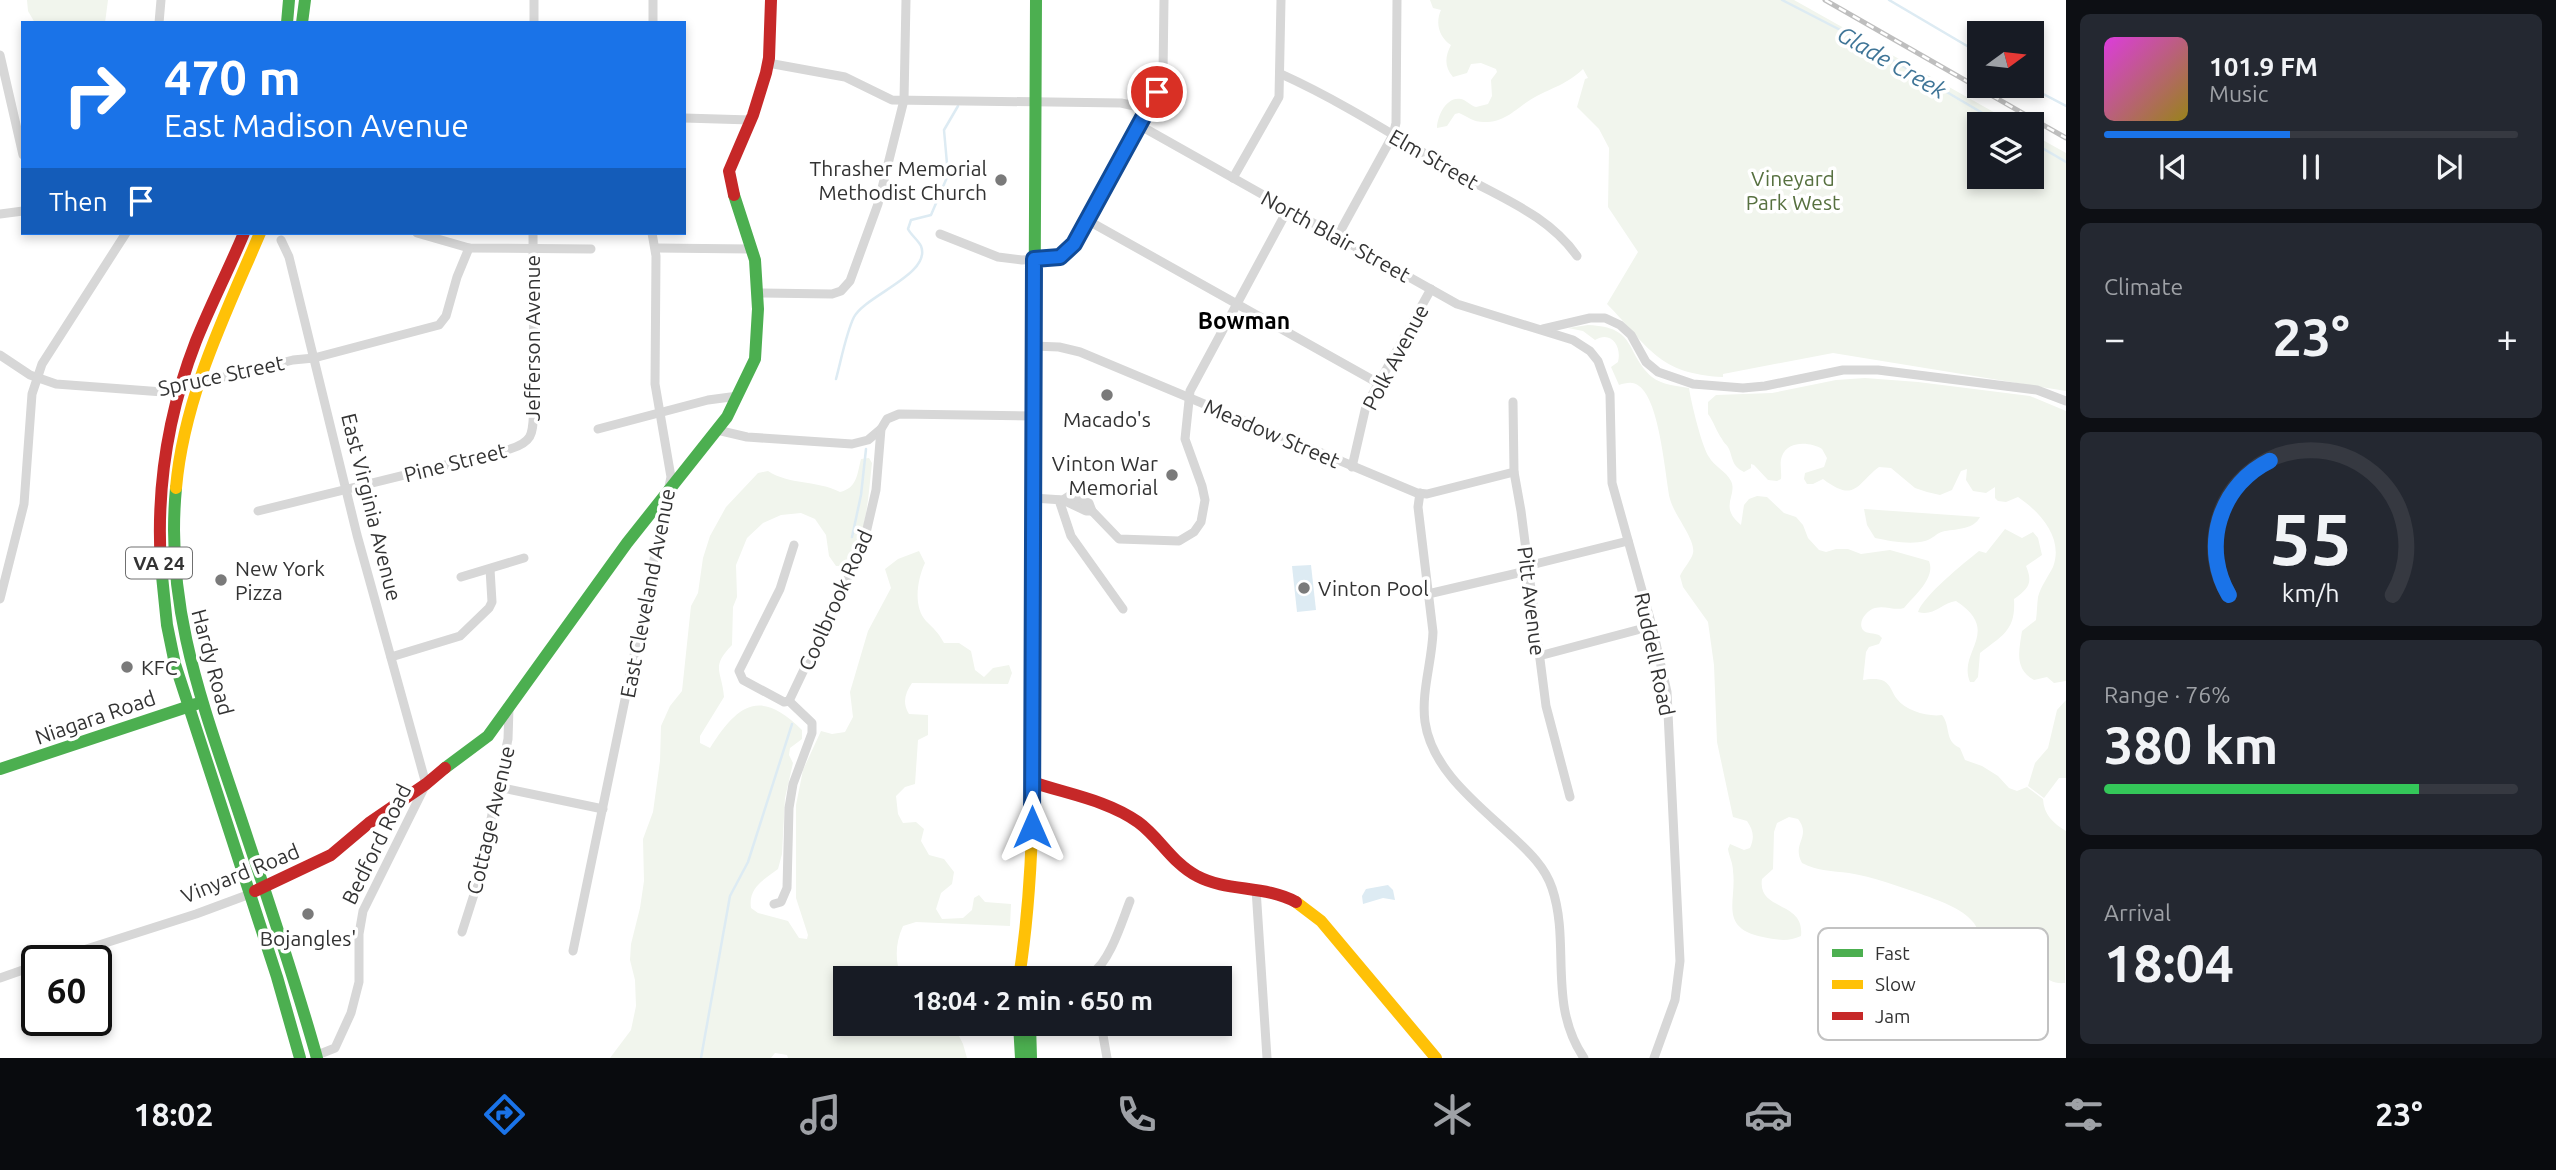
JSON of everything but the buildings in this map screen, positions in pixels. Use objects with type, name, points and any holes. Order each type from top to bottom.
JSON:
[{"type":"main road","points":[[287,21],[289,0]]},
{"type":"main road","points":[[302,21],[305,0]]},
{"type":"main road","name":"Bedford Road","points":[[426,784],[488,736],[666,493],[717,430],[738,396],[755,359],[758,274],[731,187],[729,171],[751,120],[768,62],[771,0]]},
{"type":"main road","points":[[1021,966],[1032,865],[1036,0]]},
{"type":"main road","name":"Hardy Road","points":[[243,235],[194,348],[180,388],[160,490],[159,561],[168,636],[300,1056]]},
{"type":"main road","name":"Hardy Road","points":[[259,235],[206,356],[181,447],[174,505],[175,570],[182,628],[203,702],[299,993],[317,1057]]},
{"type":"main road","name":"Niagara Road","points":[[0,769],[203,702]]},
{"type":"main road","points":[[1032,782],[1093,800],[1126,815],[1154,835],[1198,877],[1288,897],[1311,911],[1436,1058]]},
{"type":"main road","name":"Vinyard Road","points":[[250,894],[331,855],[369,823],[426,784]]},
{"type":"main road","points":[[1026,933],[1027,966]]},
{"type":"main road","points":[[1020,1036],[1021,1058]]},
{"type":"main road","points":[[1030,1036],[1031,1058]]},
{"type":"street","points":[[159,21],[162,0]]},
{"type":"street","points":[[534,0],[534,21]]},
{"type":"street","points":[[653,0],[653,21]]},
{"type":"street","points":[[758,293],[832,294],[841,291],[850,281],[878,204],[904,100],[906,0]]},
{"type":"street","points":[[940,234],[998,257],[1022,260],[1060,257],[1074,244],[1148,109],[1162,75],[1164,0]]},
{"type":"street","points":[[1233,178],[1277,100],[1281,74],[1281,0]]},
{"type":"street","points":[[1337,237],[1394,135],[1397,0]]},
{"type":"street","points":[[0,55],[21,146]]},
{"type":"street","points":[[768,62],[845,77],[886,98],[1121,103],[1148,109]]},
{"type":"street","name":"Elm Street","points":[[1281,74],[1543,220],[1563,237],[1577,256]]},
{"type":"street","points":[[686,118],[751,120]]},
{"type":"street","name":"North Blair Street","points":[[1139,125],[1469,309],[1542,329]]},
{"type":"street","points":[[1033,498],[1061,500],[1092,511],[1119,539],[1179,541],[1194,532],[1201,522],[1205,500],[1185,439],[1191,387],[1288,209]]},
{"type":"street","points":[[0,214],[21,211]]},
{"type":"street","points":[[1087,220],[1378,383]]},
{"type":"street","points":[[0,599],[23,504],[32,394],[36,378],[125,235]]},
{"type":"street","points":[[424,235],[469,248],[591,249]]},
{"type":"street","points":[[456,244],[457,235]]},
{"type":"street","name":"Jefferson Avenue","points":[[528,441],[532,433],[534,407],[533,235]]},
{"type":"street","name":"East Cleveland Avenue","points":[[573,951],[671,477],[655,384],[656,248],[653,235]]},
{"type":"street","name":"East Virginia Avenue","points":[[281,240],[289,257],[346,490],[426,784]]},
{"type":"street","name":"Spruce Street","points":[[0,355],[36,378],[56,384],[163,392],[198,382],[232,377],[244,371],[314,358],[439,325],[444,320],[469,248]]},
{"type":"street","points":[[656,248],[751,249]]},
{"type":"street","name":"Polk Avenue","points":[[1352,467],[1363,416],[1378,383],[1431,289]]},
{"type":"street","points":[[1542,329],[1590,317],[1605,318],[1620,325],[1631,335],[1646,362],[1658,372],[1693,384],[1743,388],[1765,386],[1828,372],[1861,369],[2037,390],[2066,401]]},
{"type":"street","name":"Ruddell Road","points":[[1542,329],[1581,344],[1598,361],[1604,375],[1610,394],[1612,483],[1665,678],[1670,716],[1680,961],[1675,1000],[1654,1058]]},
{"type":"street","name":"Meadow Street","points":[[1034,346],[1070,349],[1420,494]]},
{"type":"street","points":[[598,429],[708,400],[738,396]]},
{"type":"street","name":"Pitt Avenue","points":[[1513,402],[1514,472],[1539,656],[1550,727],[1570,797]]},
{"type":"street","points":[[717,430],[747,437],[852,444],[868,440],[881,429],[887,419],[899,414],[1034,416]]},
{"type":"street","name":"Coolbrook Road","points":[[789,701],[863,546],[876,489],[881,429]]},
{"type":"street","name":"Pine Street","points":[[258,512],[510,449],[528,441]]},
{"type":"street","points":[[1514,472],[1420,494],[1418,507],[1433,650],[1424,711],[1429,738],[1442,764],[1461,788],[1532,855],[1547,876],[1555,900],[1564,1009],[1571,1036],[1584,1058]]},
{"type":"street","points":[[1061,500],[1071,536],[1123,610]]},
{"type":"street","points":[[1429,594],[1518,573],[1527,567],[1628,541]]},
{"type":"street","points":[[774,904],[781,902],[787,888],[789,808],[797,769],[813,729],[810,719],[789,701],[784,702],[743,680],[739,671],[780,589],[794,545]]},
{"type":"street","points":[[461,577],[524,558]]},
{"type":"street","points":[[391,657],[460,636],[492,602],[489,569]]},
{"type":"street","points":[[1539,656],[1652,626]]},
{"type":"street","name":"Cottage Avenue","points":[[462,932],[477,884],[498,787],[508,739],[509,708]]},
{"type":"street","name":"Bedford Road","points":[[317,1057],[335,1048],[341,1038],[359,982],[359,934],[363,911],[426,784]]},
{"type":"street","points":[[498,787],[603,809]]},
{"type":"street","points":[[1256,888],[1267,1058]]},
{"type":"street","name":"Vinyard Road","points":[[99,945],[250,894]]},
{"type":"street","points":[[1100,966],[1112,946],[1130,901]]},
{"type":"street","points":[[0,978],[21,971]]},
{"type":"street","points":[[1103,1036],[1107,1058]]},
{"type":"street","points":[[300,1056],[317,1057]]},
{"type":"green space","points":[[27,0],[108,0],[105,21],[34,21],[28,11]]},
{"type":"green space","name":"Vineyard Park West","points":[[1430,0],[1794,0],[1994,112],[1967,112],[1967,189],[2044,189],[2044,141],[2066,153],[2066,391],[1833,353],[1723,374],[1723,377],[1701,375],[1669,364],[1656,356],[1607,304],[1638,252],[1608,207],[1609,148],[1599,129],[1577,107],[1585,79],[1588,78],[1583,69],[1569,80],[1502,118],[1480,122],[1459,113],[1455,114],[1447,126],[1437,128],[1441,113],[1451,101],[1461,99],[1476,107],[1488,104],[1492,96],[1491,80],[1497,72],[1496,69],[1481,63],[1471,64],[1467,73],[1453,77],[1446,61],[1451,45],[1441,34],[1438,25],[1441,10],[1433,8]]},
{"type":"green space","points":[[1588,325],[1615,330],[1628,342],[1643,368],[1652,377],[1670,385],[1689,388],[1706,452],[1731,481],[1731,512],[1741,525],[1744,505],[1749,499],[1767,497],[1784,513],[1796,517],[1803,525],[1808,538],[1819,550],[1826,552],[1848,549],[1861,554],[1890,550],[1929,561],[1927,580],[1904,608],[1875,608],[1864,617],[1861,623],[1863,630],[1882,638],[1879,644],[1869,647],[1866,652],[1863,680],[1884,681],[1895,697],[1912,710],[1942,715],[1952,741],[1960,748],[1965,760],[1998,776],[2009,788],[2017,791],[2027,787],[2043,799],[2050,818],[2066,831],[2065,983],[2048,979],[2048,928],[1976,928],[1968,917],[1949,905],[1921,894],[1876,879],[1819,869],[1802,863],[1799,850],[1803,836],[1802,825],[1798,819],[1789,817],[1777,823],[1774,832],[1773,869],[1762,879],[1762,889],[1773,902],[1796,917],[1801,936],[1782,940],[1749,933],[1740,927],[1733,912],[1733,868],[1728,849],[1730,844],[1744,850],[1750,848],[1753,834],[1747,821],[1733,817],[1717,742],[1714,665],[1708,622],[1683,587],[1680,576],[1693,548],[1670,499],[1657,422],[1646,394],[1639,386],[1634,383],[1619,385],[1611,367],[1618,362],[1619,356],[1614,341],[1606,337],[1595,340],[1583,331],[1568,328]]},
{"type":"green space","points":[[1865,378],[2030,396],[2066,411],[2066,681],[2054,683],[2047,677],[2034,680],[2023,671],[2019,659],[2022,631],[2036,620],[2038,597],[2056,556],[2053,536],[2048,527],[2034,510],[2018,497],[2006,502],[1998,501],[1995,498],[1995,487],[1986,493],[1973,491],[1966,480],[1967,469],[1961,471],[1952,490],[1940,495],[1915,488],[1891,468],[1879,467],[1849,490],[1843,490],[1823,479],[1807,484],[1805,473],[1824,467],[1827,458],[1822,449],[1806,444],[1789,447],[1782,456],[1781,479],[1768,480],[1754,465],[1751,464],[1751,468],[1744,472],[1737,467],[1708,414],[1708,402],[1716,395],[1772,393],[1836,380]]},
{"type":"green space","points":[[869,458],[872,463],[865,517],[858,543],[846,566],[836,566],[829,556],[826,535],[815,519],[801,513],[781,515],[763,523],[747,538],[736,565],[737,597],[733,607],[732,645],[719,664],[724,697],[700,736],[700,743],[710,748],[730,721],[751,707],[774,709],[802,730],[802,739],[790,748],[789,755],[793,763],[785,798],[782,854],[778,869],[755,889],[751,908],[758,913],[788,921],[799,938],[807,939],[796,898],[796,805],[803,770],[821,731],[832,734],[845,732],[853,717],[850,692],[868,631],[891,588],[885,569],[898,559],[919,551],[925,563],[918,585],[918,601],[926,621],[944,643],[959,643],[971,651],[975,670],[984,677],[993,668],[1009,665],[1012,673],[1008,684],[912,683],[906,694],[906,706],[909,714],[928,715],[928,735],[918,740],[915,784],[905,787],[896,796],[898,814],[903,823],[916,822],[924,829],[921,841],[929,855],[944,859],[954,872],[952,884],[941,893],[936,909],[942,919],[963,918],[972,910],[974,898],[979,895],[985,902],[1011,904],[1010,926],[916,922],[903,926],[898,939],[898,966],[833,966],[833,1036],[959,1036],[967,1058],[788,1058],[787,1055],[775,1053],[771,1058],[610,1058],[631,1030],[636,1006],[635,980],[630,960],[644,881],[643,839],[653,812],[660,761],[661,726],[670,706],[682,691],[691,606],[698,593],[703,558],[710,536],[726,507],[758,473],[768,471],[840,492],[853,484],[861,459]]},
{"type":"green space","points":[[1864,509],[1980,517],[1970,526],[1942,532],[1925,541],[1907,543],[1875,538],[1867,525]]},
{"type":"green space","points":[[2005,529],[2022,538],[2033,532],[2038,538],[2042,555],[2026,566],[2028,585],[2014,599],[2010,625],[1980,653],[1978,677],[1974,682],[1970,682],[1969,661],[1978,632],[1970,612],[1956,601],[1928,613],[1918,612],[1921,605],[1945,580],[1979,551],[1986,553]]},
{"type":"green space","points":[[2066,700],[2066,778],[2059,778],[2044,798],[2028,786],[2035,763],[2048,748],[2057,710]]},
{"type":"shaded area","name":"Vinton Pool","points":[[1311,565],[1316,610],[1297,612],[1292,566]]},
{"type":"shaded area","points":[[1388,885],[1393,890],[1395,900],[1383,898],[1363,904],[1362,896],[1366,889]]},
{"type":"waterway","name":"Glade Creek","points":[[1782,0],[1850,35],[1981,112]]},
{"type":"waterway","points":[[1889,0],[1967,46]]},
{"type":"waterway","points":[[2044,94],[2066,106]]},
{"type":"waterway","points":[[836,379],[854,317],[871,301],[908,275],[922,256],[921,246],[908,229],[911,220],[931,215],[948,175],[944,130],[958,106]]},
{"type":"waterway","name":"Glade Creek","points":[[2044,149],[2066,162]]},
{"type":"waterway","points":[[852,537],[861,495],[866,449]]},
{"type":"waterway","points":[[701,1058],[730,896],[748,862],[792,724]]},
{"type":"railway","points":[[1825,0],[2066,138]]},
{"type":"traffic: fast","points":[[287,21],[289,0]]},
{"type":"traffic: fast","points":[[302,21],[305,0]]},
{"type":"traffic: fast","points":[[1033,629],[1036,0]]},
{"type":"traffic: fast","points":[[445,768],[488,736],[627,543],[727,417],[755,359],[758,309],[755,260],[734,195]]},
{"type":"traffic: fast","points":[[176,488],[176,571],[188,649],[210,726],[278,930],[317,1058]]},
{"type":"traffic: fast","points":[[161,566],[167,625],[175,664],[277,977],[300,1058]]},
{"type":"traffic: fast","points":[[0,769],[196,704]]},
{"type":"traffic: fast","points":[[1020,1036],[1021,1058]]},
{"type":"traffic: fast","points":[[1030,1036],[1031,1058]]},
{"type":"traffic: slow","points":[[176,488],[180,454],[197,389],[220,326],[259,235]]},
{"type":"traffic: slow","points":[[1021,966],[1031,848],[1033,629]]},
{"type":"traffic: slow","points":[[1296,902],[1321,921],[1436,1058]]},
{"type":"traffic: jam","points":[[734,195],[729,171],[753,115],[766,73],[771,0]]},
{"type":"traffic: jam","points":[[161,566],[160,508],[171,424],[196,341],[243,235]]},
{"type":"traffic: jam","points":[[255,891],[331,855],[369,823],[445,768]]},
{"type":"traffic: jam","points":[[1032,782],[1126,814],[1146,828],[1181,865],[1197,876],[1221,884],[1272,893],[1296,902]]},
{"type":"place","name":"Thrasher Memorial Methodist Church","points":[[1001,180]]},
{"type":"place","name":"Macado's","points":[[1107,395]]},
{"type":"place","name":"Vinton War Memorial","points":[[1172,475]]},
{"type":"place","name":"New York Pizza","points":[[221,580]]},
{"type":"place","name":"Vinton Pool","points":[[1304,588]]},
{"type":"place","name":"KFC","points":[[127,667]]},
{"type":"place","name":"Bojangles'","points":[[308,914]]},
{"type":"district","name":"Bowman","points":[[1244,320]]},
{"type":"route","points":[[1032,827],[1034,259],[1060,257],[1074,244],[1157,92]]}]
